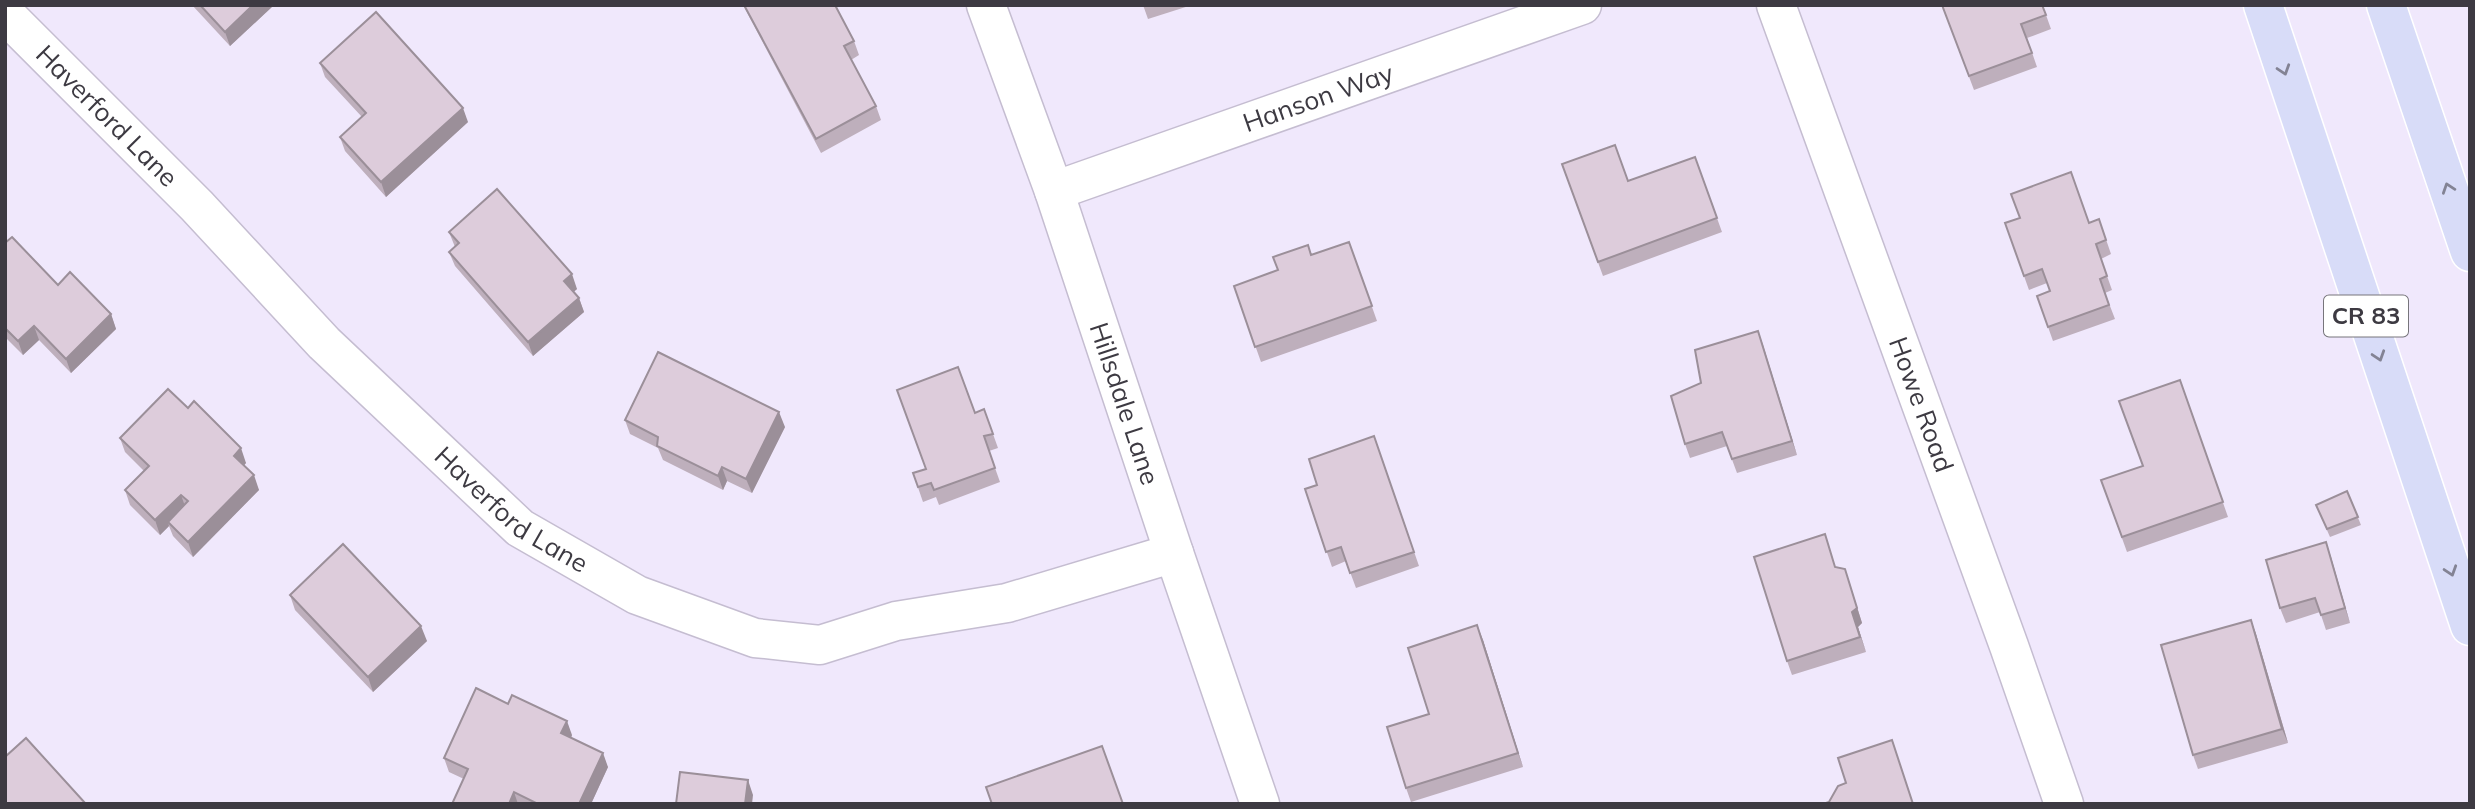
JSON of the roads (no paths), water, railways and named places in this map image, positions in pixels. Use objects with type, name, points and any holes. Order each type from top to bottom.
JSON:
[{"type":"highway","name":"CR 83","points":[[2263,5],[2470,626]]},
{"type":"highway","points":[[2386,5],[2470,252]]},
{"type":"street","name":"Hillsdale Lane","points":[[986,5],[1054,191],[1260,804]]},
{"type":"street","name":"Hanson Way","points":[[1054,191],[1582,5]]},
{"type":"street","name":"Howe Road","points":[[1776,5],[2064,804]]},
{"type":"street","name":"Haverford Lane","points":[[5,14],[197,206],[324,343],[520,528],[637,595],[755,638],[821,645],[896,621],[1007,603],[1174,553]]}]
